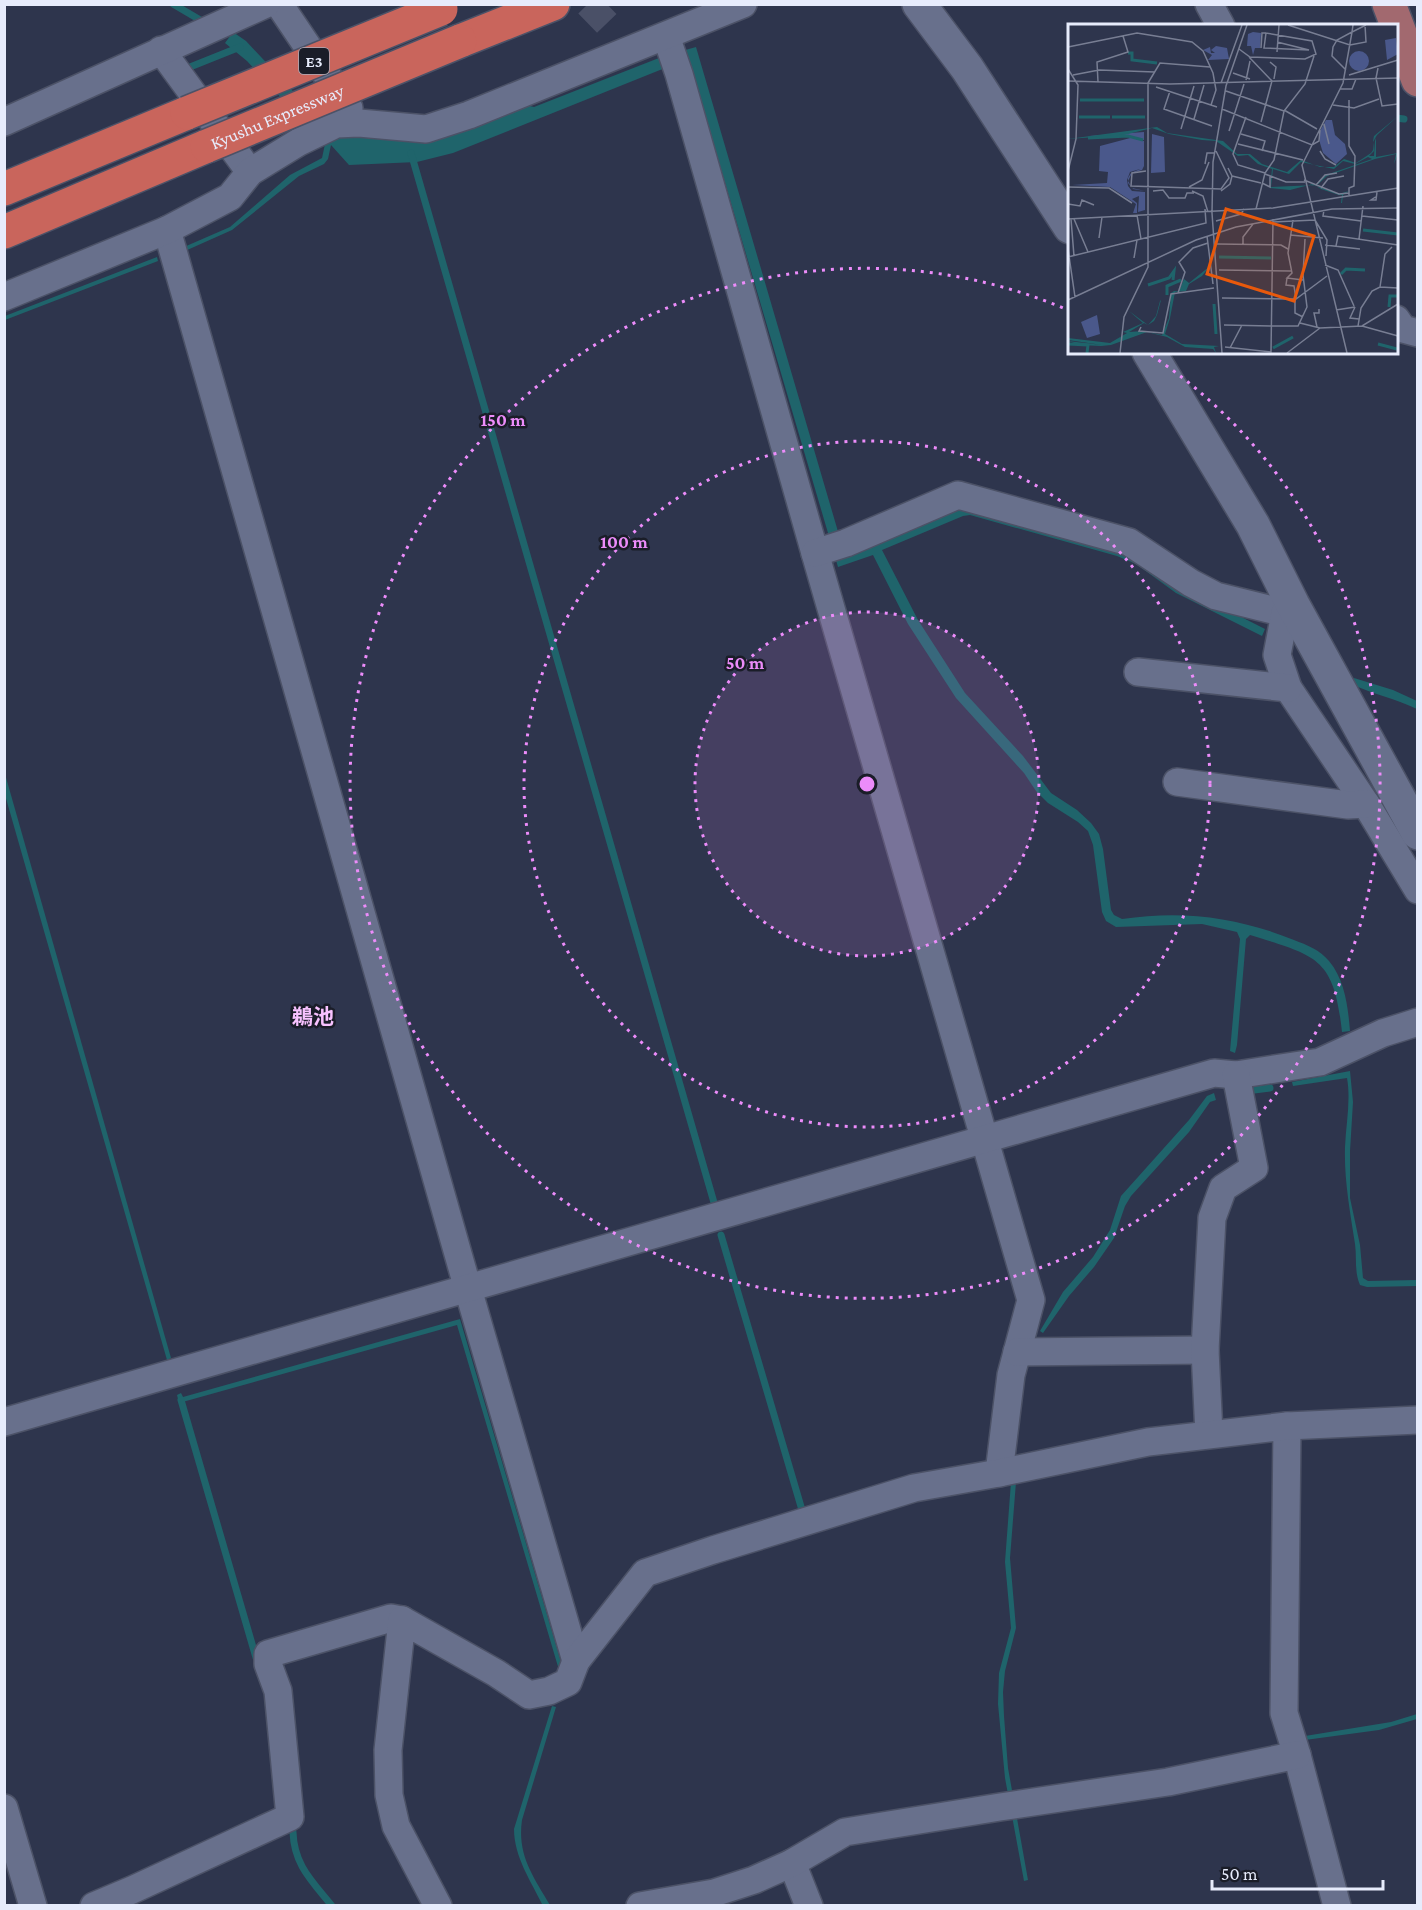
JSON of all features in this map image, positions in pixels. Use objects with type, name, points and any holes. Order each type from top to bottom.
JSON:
[{"type":"highway","name":"Kyushu Expressway","points":[[4,231],[553,4]]},
{"type":"highway","name":"Kyushu Expressway","points":[[4,189],[447,7]]},
{"type":"main road","points":[[1389,4],[1397,24]]},
{"type":"main road","points":[[1398,28],[1418,80]]},
{"type":"street","points":[[4,122],[266,4]]},
{"type":"street","points":[[279,4],[348,124]]},
{"type":"street","points":[[7,289],[167,230],[230,197],[250,172],[306,138],[348,124],[426,129],[469,115],[622,42],[666,36],[743,4]]},
{"type":"street","points":[[920,4],[967,68],[1068,224]]},
{"type":"street","points":[[1209,4],[1220,24]]},
{"type":"street","points":[[666,36],[828,549],[985,1140],[1031,1300],[1011,1375],[999,1473]]},
{"type":"street","points":[[161,50],[250,172]]},
{"type":"street","points":[[167,230],[576,1661]]},
{"type":"street","points":[[1398,322],[1403,329],[1418,333]]},
{"type":"street","points":[[1150,354],[1253,525],[1289,609],[1418,833]]},
{"type":"street","points":[[828,549],[958,495],[1129,542],[1191,583],[1216,596],[1289,609]]},
{"type":"street","points":[[1289,609],[1277,655],[1288,688],[1366,804],[1418,890]]},
{"type":"street","points":[[1138,672],[1288,688]]},
{"type":"street","points":[[1177,782],[1348,805],[1366,804]]},
{"type":"street","points":[[4,1422],[1214,1074],[1236,1074],[1320,1062],[1383,1033],[1418,1022]]},
{"type":"street","points":[[1209,1434],[1205,1350],[1212,1218],[1223,1188],[1254,1168],[1236,1074]]},
{"type":"street","points":[[1017,1352],[1205,1350]]},
{"type":"street","points":[[94,1905],[132,1890],[290,1817],[278,1691],[268,1664],[268,1654],[392,1618],[402,1620],[496,1673],[529,1695],[549,1692],[568,1682],[576,1661],[645,1573],[713,1550],[914,1488],[1148,1442],[1287,1426],[1418,1420]]},
{"type":"street","points":[[1287,1426],[1284,1713],[1337,1905]]},
{"type":"street","points":[[402,1620],[388,1750],[389,1795],[396,1826],[438,1905]]},
{"type":"street","points":[[640,1905],[714,1893],[754,1880],[792,1863],[845,1832],[1168,1782],[1297,1755]]},
{"type":"street","points":[[4,1808],[33,1905]]},
{"type":"street","points":[[792,1863],[810,1905]]},
{"type":"shaded area","points":[[233,32],[246,41],[319,119],[309,128],[247,61],[225,43]]},
{"type":"shaded area","points":[[696,47],[844,552],[958,508],[1121,549],[1180,586],[1265,629],[1262,636],[1176,593],[1136,564],[1117,556],[970,515],[882,550],[918,620],[965,693],[1023,756],[1051,793],[1077,810],[1099,834],[1111,910],[1114,915],[1122,919],[1167,915],[1231,921],[1273,932],[1308,946],[1325,957],[1339,977],[1347,1003],[1350,1031],[1342,1032],[1334,988],[1318,963],[1292,948],[1250,935],[1246,939],[1237,1045],[1235,1053],[1230,1051],[1240,939],[1237,932],[1202,924],[1116,927],[1106,921],[1102,912],[1093,845],[1088,831],[1048,803],[1036,791],[1024,773],[956,698],[908,624],[873,555],[838,567],[691,67],[684,62],[453,153],[417,162],[349,165],[331,145],[328,159],[324,164],[299,176],[232,230],[185,251],[184,247],[230,227],[290,175],[322,158],[325,144],[322,140],[526,105],[534,107],[664,56]]},
{"type":"shaded area","points":[[157,257],[158,261],[5,320],[5,316]]},
{"type":"shaded area","points":[[1354,678],[1393,690],[1417,701],[1417,709],[1351,684]]},
{"type":"shaded area","points":[[5,774],[171,1358],[167,1360],[5,795]]},
{"type":"shaded area","points":[[1350,1071],[1353,1102],[1350,1198],[1360,1245],[1363,1278],[1368,1281],[1417,1280],[1417,1286],[1367,1287],[1360,1285],[1358,1280],[1345,1171],[1347,1078],[1293,1086],[1292,1082]]},
{"type":"shaded area","points":[[1214,1093],[1216,1100],[1210,1102],[1189,1132],[1131,1196],[1125,1206],[1114,1238],[1043,1333],[1040,1331],[1063,1292],[1093,1257],[1110,1230],[1121,1196],[1189,1120],[1207,1096]]},
{"type":"shaded area","points":[[460,1319],[563,1669],[559,1670],[457,1325],[179,1403],[177,1395],[181,1393],[183,1397]]},
{"type":"shaded area","points":[[1011,1482],[1016,1482],[1010,1558],[1016,1628],[1005,1671],[1003,1692],[1008,1768],[1028,1880],[1024,1881],[1005,1778],[998,1704],[999,1673],[1011,1628],[1005,1562]]},
{"type":"shaded area","points":[[552,1706],[556,1707],[522,1820],[521,1833],[528,1865],[550,1905],[543,1906],[520,1859],[514,1829]]},
{"type":"shaded area","points":[[1417,1714],[1417,1719],[1379,1730],[1305,1740],[1305,1736],[1391,1722]]},
{"type":"waterway","points":[[173,4],[207,24]]},
{"type":"waterway","points":[[190,67],[240,47]]},
{"type":"waterway","points":[[1398,118],[1404,119]]},
{"type":"waterway","points":[[411,153],[715,1206]]},
{"type":"waterway","points":[[1254,1090],[1270,1088]]},
{"type":"waterway","points":[[721,1235],[802,1510]]},
{"type":"waterway","points":[[181,1400],[257,1661]]},
{"type":"waterway","points":[[293,1832],[294,1844],[305,1872],[332,1906]]},
{"type":"tunnel","points":[[588,4],[616,33]]},
{"type":"district","name":"鵜池","points":[[313,1017]]}]
